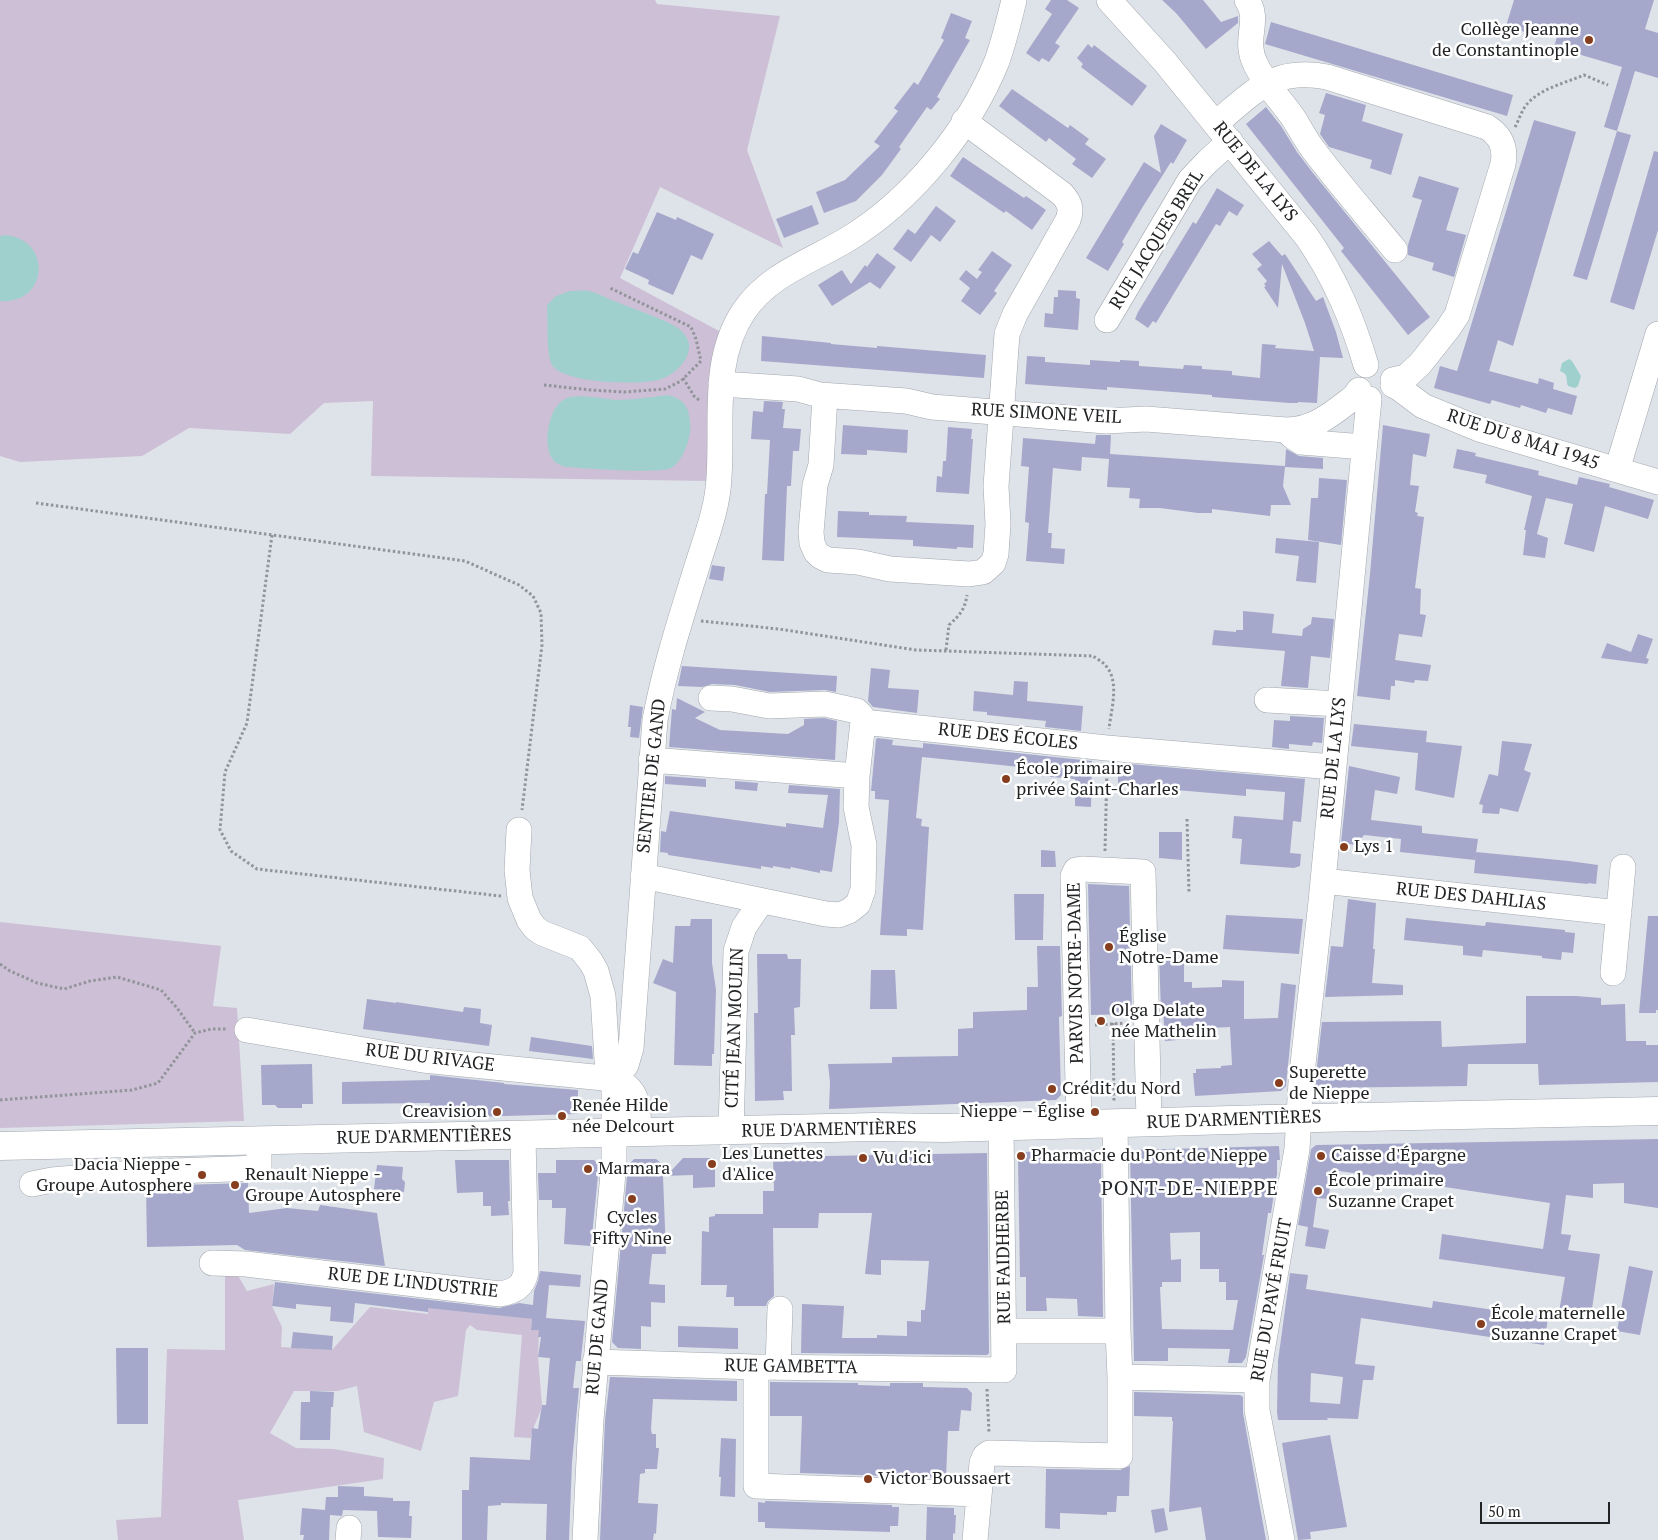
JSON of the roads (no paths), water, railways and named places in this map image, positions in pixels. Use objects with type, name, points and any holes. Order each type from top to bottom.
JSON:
[{"type":"main road","name":"RUE D'ARMENTIÈRES","points":[[0,1146],[875,1127],[1001,1127],[1079,1124],[1114,1114],[1150,1122],[1658,1111]]},
{"type":"street","name":"SENTIER DE GAND","points":[[614,1079],[626,1065],[631,1048],[655,720],[660,691],[717,496],[722,366],[730,337],[744,310],[760,292],[791,270],[846,240],[882,215],[906,194],[930,167],[964,121],[982,92],[996,62],[1014,0]]},
{"type":"street","name":"RUE DE LA LYS","points":[[1109,0],[1154,49],[1298,225],[1321,258],[1344,301],[1366,365]]},
{"type":"street","points":[[1254,3],[1249,38],[1255,64],[1295,120],[1314,151],[1395,250]]},
{"type":"street","name":"RUE JACQUES BREL","points":[[1107,320],[1190,180],[1206,162],[1223,132],[1267,83],[1294,74],[1327,77],[1487,127],[1496,134],[1504,151],[1504,164],[1457,315],[1420,364],[1406,376],[1393,383]]},
{"type":"street","points":[[825,396],[821,465],[815,485],[811,532],[812,543],[816,552],[824,558],[833,561],[858,562],[890,569],[969,574],[978,574],[986,570],[993,563],[996,554],[998,524],[996,486],[1006,341],[1010,325],[1068,220],[1071,209],[1070,204],[1062,194],[964,121]]},
{"type":"street","points":[[1617,470],[1658,334]]},
{"type":"street","points":[[1377,363],[1384,365],[1390,370],[1393,383],[1390,392],[1384,397],[1376,399],[1364,394],[1357,383],[1357,376],[1366,365],[1377,363]]},
{"type":"street","name":"RUE DU 8 MAI 1945","points":[[1393,383],[1423,406],[1468,425],[1658,482]]},
{"type":"street","name":"RUE SIMONE VEIL","points":[[721,384],[803,390],[815,395],[825,396],[906,401],[932,408],[1106,421],[1146,419],[1286,430],[1303,429],[1314,425],[1349,401],[1364,394]]},
{"type":"street","name":"RUE DE LA LYS","points":[[1298,1118],[1364,447],[1364,394]]},
{"type":"street","points":[[1286,430],[1301,442],[1364,447]]},
{"type":"street","points":[[643,876],[761,902],[832,915],[844,914],[858,904],[863,890],[864,845],[856,807],[861,715],[857,711],[825,704],[769,706],[732,699],[712,698]]},
{"type":"street","points":[[1267,700],[1339,704]]},
{"type":"street","name":"RUE DES ÉCOLES","points":[[862,722],[1107,748],[1333,767]]},
{"type":"street","points":[[651,760],[857,776]]},
{"type":"street","points":[[519,830],[517,870],[520,898],[529,920],[542,933],[580,948],[591,962],[598,977],[603,996],[607,1060],[614,1079],[626,1133]]},
{"type":"street","points":[[1613,973],[1623,867]]},
{"type":"street","name":"PARVIS NOTRE-DAME","points":[[1079,1124],[1073,876],[1079,869],[1143,872],[1150,1122]]},
{"type":"street","name":"RUE DES DAHLIAS","points":[[1322,882],[1619,913]]},
{"type":"street","name":"CITÉ JEAN MOULIN","points":[[731,1131],[736,951],[744,927],[761,902]]},
{"type":"street","name":"RUE DU RIVAGE","points":[[247,1030],[423,1060],[614,1079]]},
{"type":"street","points":[[975,1540],[984,1458],[993,1453],[1120,1456],[1114,1114]]},
{"type":"street","name":"RUE DU PAVÉ FRUIT","points":[[1282,1540],[1258,1410],[1257,1380],[1297,1149],[1298,1118]]},
{"type":"street","name":"RUE FAIDHERBE","points":[[986,1370],[1004,1370],[1001,1127]]},
{"type":"street","name":"RUE DE GAND","points":[[584,1540],[595,1362],[614,1162],[626,1133]]},
{"type":"street","name":"RUE DE L'INDUSTRIE","points":[[212,1263],[246,1264],[500,1294],[510,1292],[522,1284],[526,1272],[523,1136]]},
{"type":"street","points":[[32,1184],[52,1180],[145,1172],[259,1168],[260,1141]]},
{"type":"street","points":[[780,1309],[767,1367],[756,1486],[979,1494]]},
{"type":"street","points":[[1005,1331],[1118,1331]]},
{"type":"street","name":"RUE GAMBETTA","points":[[595,1362],[986,1370]]},
{"type":"street","points":[[1120,1377],[1257,1380]]},
{"type":"place","name":"Collège Jeanne de Constantinople","points":[[1589,40]]},
{"type":"place","name":"École primaire privée Saint-Charles","points":[[1006,779]]},
{"type":"place","name":"Lys 1","points":[[1344,847]]},
{"type":"place","name":"Église Notre-Dame","points":[[1109,947]]},
{"type":"place","name":"Olga Delate née Mathelin","points":[[1101,1021]]},
{"type":"place","name":"Superette de Nieppe","points":[[1279,1083]]},
{"type":"place","name":"Crédit du Nord","points":[[1052,1089]]},
{"type":"place","name":"Creavision","points":[[497,1112]]},
{"type":"place","name":"Nieppe – Église","points":[[1095,1112]]},
{"type":"place","name":"Renée Hilde née Delcourt","points":[[562,1116]]},
{"type":"place","name":"Pharmacie du Pont de Nieppe","points":[[1021,1156]]},
{"type":"place","name":"Caisse d'Épargne","points":[[1321,1156]]},
{"type":"place","name":"Vu d'ici","points":[[863,1158]]},
{"type":"place","name":"Les Lunettes d'Alice","points":[[712,1164]]},
{"type":"place","name":"Marmara","points":[[588,1169]]},
{"type":"place","name":"Dacia Nieppe - Groupe Autosphere","points":[[202,1175]]},
{"type":"place","name":"Renault Nieppe - Groupe Autosphere","points":[[235,1185]]},
{"type":"place","name":"École primaire Suzanne Crapet","points":[[1318,1191]]},
{"type":"place","name":"Cycles Fifty Nine","points":[[632,1199]]},
{"type":"place","name":"École maternelle Suzanne Crapet","points":[[1481,1324]]},
{"type":"place","name":"Victor Boussaert","points":[[868,1479]]},
{"type":"district","name":"PONT-DE-NIEPPE","points":[[1190,1189]]}]
